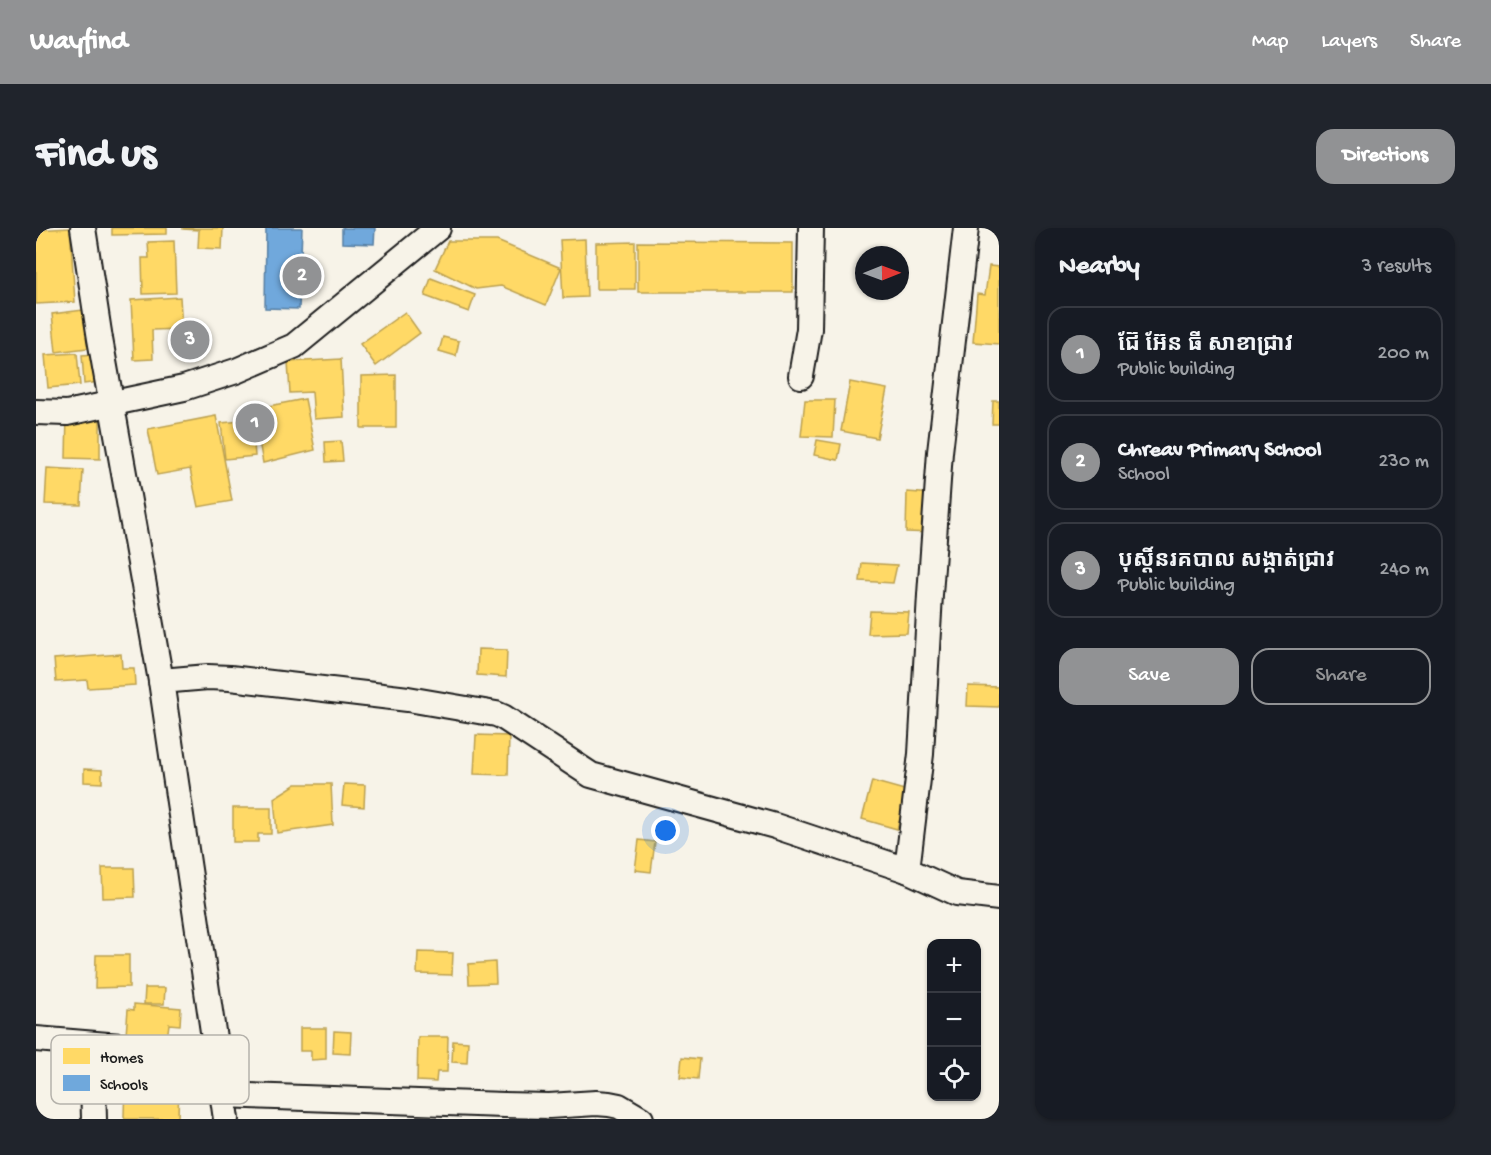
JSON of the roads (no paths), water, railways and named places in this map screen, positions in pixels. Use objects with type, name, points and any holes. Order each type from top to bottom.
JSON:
[{"type":"street","points":[[83,228],[111,405],[161,681],[213,1035]]},
{"type":"street","points":[[36,412],[67,413],[184,388],[236,371],[294,346],[438,228]]},
{"type":"street","points":[[801,376],[809,328],[811,228]]},
{"type":"street","points":[[907,870],[921,754],[940,452],[966,228]]},
{"type":"street","points":[[161,681],[208,677],[230,678],[408,699],[496,714],[591,775],[775,826],[907,870],[957,893],[999,898]]},
{"type":"street","points":[[36,1040],[51,1041]]},
{"type":"street","points":[[249,1096],[549,1106],[597,1103],[619,1106],[641,1119]]},
{"type":"street","points":[[94,1104],[94,1119]]},
{"type":"street","points":[[224,1104],[226,1119]]},
{"type":"place","name":"Chreav Primary School","points":[[302,276]]},
{"type":"place","name":"បុស្តិ៍នរគបាល សង្កាត់ជ្រាវ","points":[[190,340]]},
{"type":"place","name":"ជ៊ែ អ៊ែន ធី សាខាជ្រាវ","points":[[255,423]]}]
